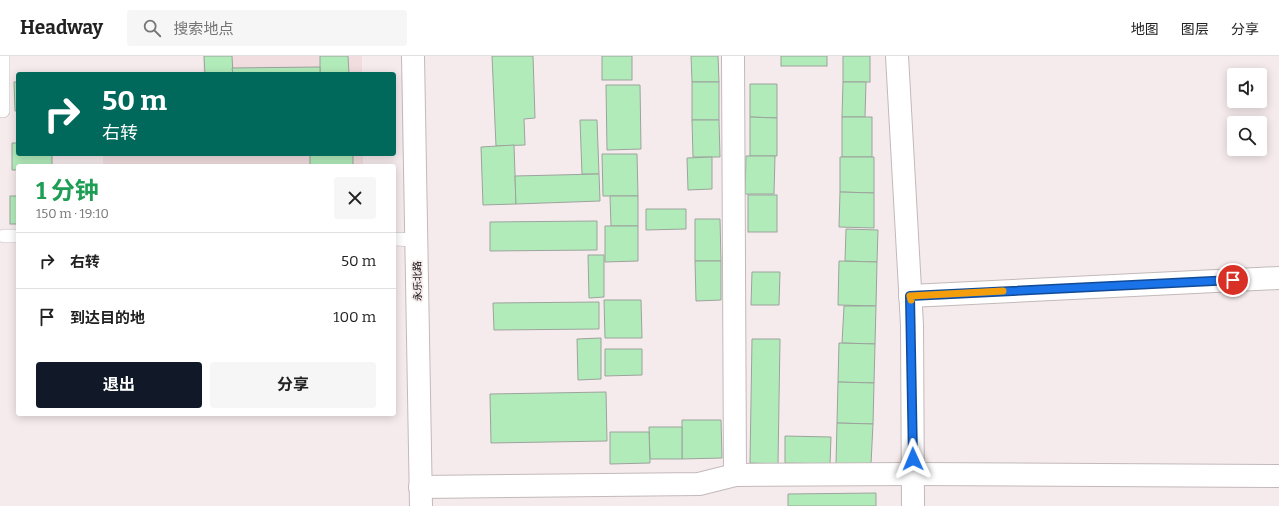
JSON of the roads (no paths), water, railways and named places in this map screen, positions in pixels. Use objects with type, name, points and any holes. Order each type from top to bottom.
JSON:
[{"type":"street","name":"永乐北路","points":[[413,56],[421,496]]},
{"type":"street","points":[[732,56],[735,475]]},
{"type":"street","points":[[897,56],[910,296],[913,506]]},
{"type":"street","points":[[910,296],[1279,278]]},
{"type":"street","points":[[421,496],[699,484],[735,475],[913,474],[1279,476]]},
{"type":"lane","points":[[3,56],[3,111]]},
{"type":"lane","points":[[4,236],[16,236]]},
{"type":"lane","points":[[396,239],[416,240]]}]
